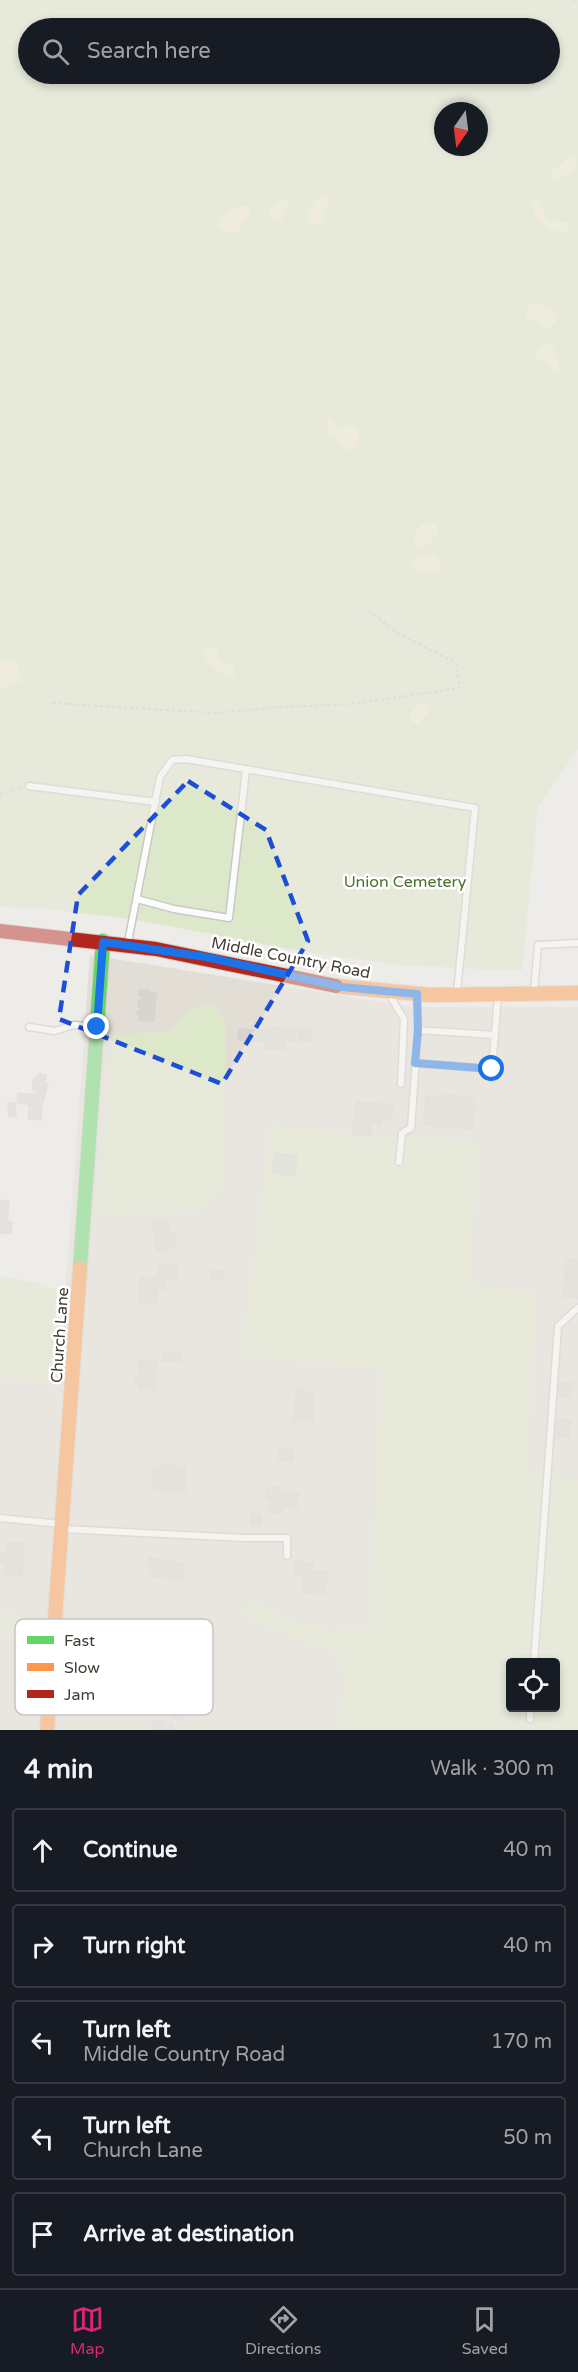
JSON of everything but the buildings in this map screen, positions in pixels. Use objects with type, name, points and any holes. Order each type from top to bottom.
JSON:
[{"type":"street","name":"Middle Country Road","points":[[0,931],[128,945],[206,957],[342,987],[388,992],[456,996],[578,993]]},
{"type":"street","name":"Church Lane","points":[[55,1619],[103,942]]},
{"type":"street","name":"Church Lane","points":[[47,1730],[48,1715]]},
{"type":"lane","points":[[128,945],[160,777],[172,760],[186,759],[475,808],[456,996]]},
{"type":"lane","points":[[137,899],[174,909],[229,918],[246,770]]},
{"type":"lane","points":[[29,786],[156,802]]},
{"type":"lane","points":[[534,994],[538,945],[578,943]]},
{"type":"lane","points":[[388,992],[404,1019],[401,1084]]},
{"type":"lane","points":[[399,1162],[402,1132],[411,1128],[418,1030],[417,994]]},
{"type":"lane","points":[[415,1063],[492,1069],[498,995]]},
{"type":"lane","points":[[29,1027],[55,1030],[74,1025],[97,1027]]},
{"type":"lane","points":[[418,1030],[495,1035]]},
{"type":"lane","points":[[534,1658],[558,1326],[578,1308]]},
{"type":"lane","points":[[0,1518],[62,1526],[245,1538],[287,1538],[287,1556]]},
{"type":"lane","points":[[530,1712],[530,1719]]},
{"type":"path","points":[[572,0],[578,2]]},
{"type":"path","points":[[52,702],[215,713],[352,704],[460,688],[456,663],[398,633],[363,606]]},
{"type":"path","points":[[0,794],[29,786]]},
{"type":"highlighted area","points":[[188,781],[266,830],[308,941],[222,1084],[59,1019],[78,895]]},
{"type":"shaded area","points":[[90,955],[412,1007],[578,1007],[578,1730],[0,1730],[0,1372],[59,1377]]},
{"type":"green space","name":"Union Cemetery","points":[[0,0],[578,0],[578,749],[538,807],[522,971],[397,965],[301,951],[131,919],[41,908],[0,907]]},
{"type":"green space","points":[[212,1003],[226,1022],[224,1185],[203,1209],[98,1217],[113,1035],[170,1031],[190,1010]]},
{"type":"green space","points":[[271,1126],[479,1143],[468,1285],[535,1292],[527,1476],[578,1480],[578,1730],[338,1730],[345,1678],[337,1653],[245,1618],[247,1600],[300,1623],[332,1631],[370,1628],[381,1368],[241,1357]]},
{"type":"green space","points":[[0,1276],[38,1283],[56,1290],[52,1383],[0,1378]]},
{"type":"green space","points":[[0,1610],[22,1615],[23,1619],[15,1619],[15,1640],[0,1632]]},
{"type":"sand","points":[[568,157],[576,158],[576,169],[567,176],[553,179],[551,173]]},
{"type":"sand","points":[[322,194],[330,197],[330,202],[323,209],[324,223],[314,224],[309,221],[309,212],[311,206]]},
{"type":"sand","points":[[535,197],[548,220],[568,223],[570,228],[563,232],[541,222],[532,207],[531,201]]},
{"type":"sand","points":[[281,200],[286,200],[288,205],[281,221],[275,222],[269,213]]},
{"type":"sand","points":[[247,206],[250,209],[249,216],[242,222],[239,231],[227,231],[218,225],[221,216],[236,208]]},
{"type":"sand","points":[[535,303],[554,310],[557,319],[554,324],[544,328],[538,322],[526,318],[528,306]]},
{"type":"sand","points":[[543,343],[550,344],[555,351],[559,362],[558,373],[553,372],[544,361],[536,359],[535,352]]},
{"type":"sand","points":[[327,417],[333,419],[340,429],[355,426],[359,432],[357,445],[352,449],[344,449],[338,440],[328,435]]},
{"type":"sand","points":[[428,522],[437,525],[437,535],[425,547],[416,546],[414,539],[416,532]]},
{"type":"sand","points":[[423,555],[433,556],[441,562],[438,571],[421,573],[412,568],[413,560]]},
{"type":"sand","points":[[210,647],[217,650],[221,662],[233,665],[235,676],[229,679],[208,663],[204,655],[206,649]]},
{"type":"sand","points":[[8,660],[17,662],[21,681],[0,689],[0,662]]},
{"type":"sand","points":[[419,704],[427,705],[429,712],[419,724],[412,722],[410,714]]},
{"type":"traffic: fast","points":[[80,1268],[103,941]]},
{"type":"traffic: slow","points":[[336,986],[430,995],[578,993]]},
{"type":"traffic: slow","points":[[55,1619],[80,1268]]},
{"type":"traffic: slow","points":[[47,1730],[48,1715]]},
{"type":"traffic: jam","points":[[0,931],[156,949],[336,986]]},
{"type":"route","points":[[97,1027],[103,942],[206,957],[342,987],[417,994],[418,1030],[415,1063],[492,1069]]}]
